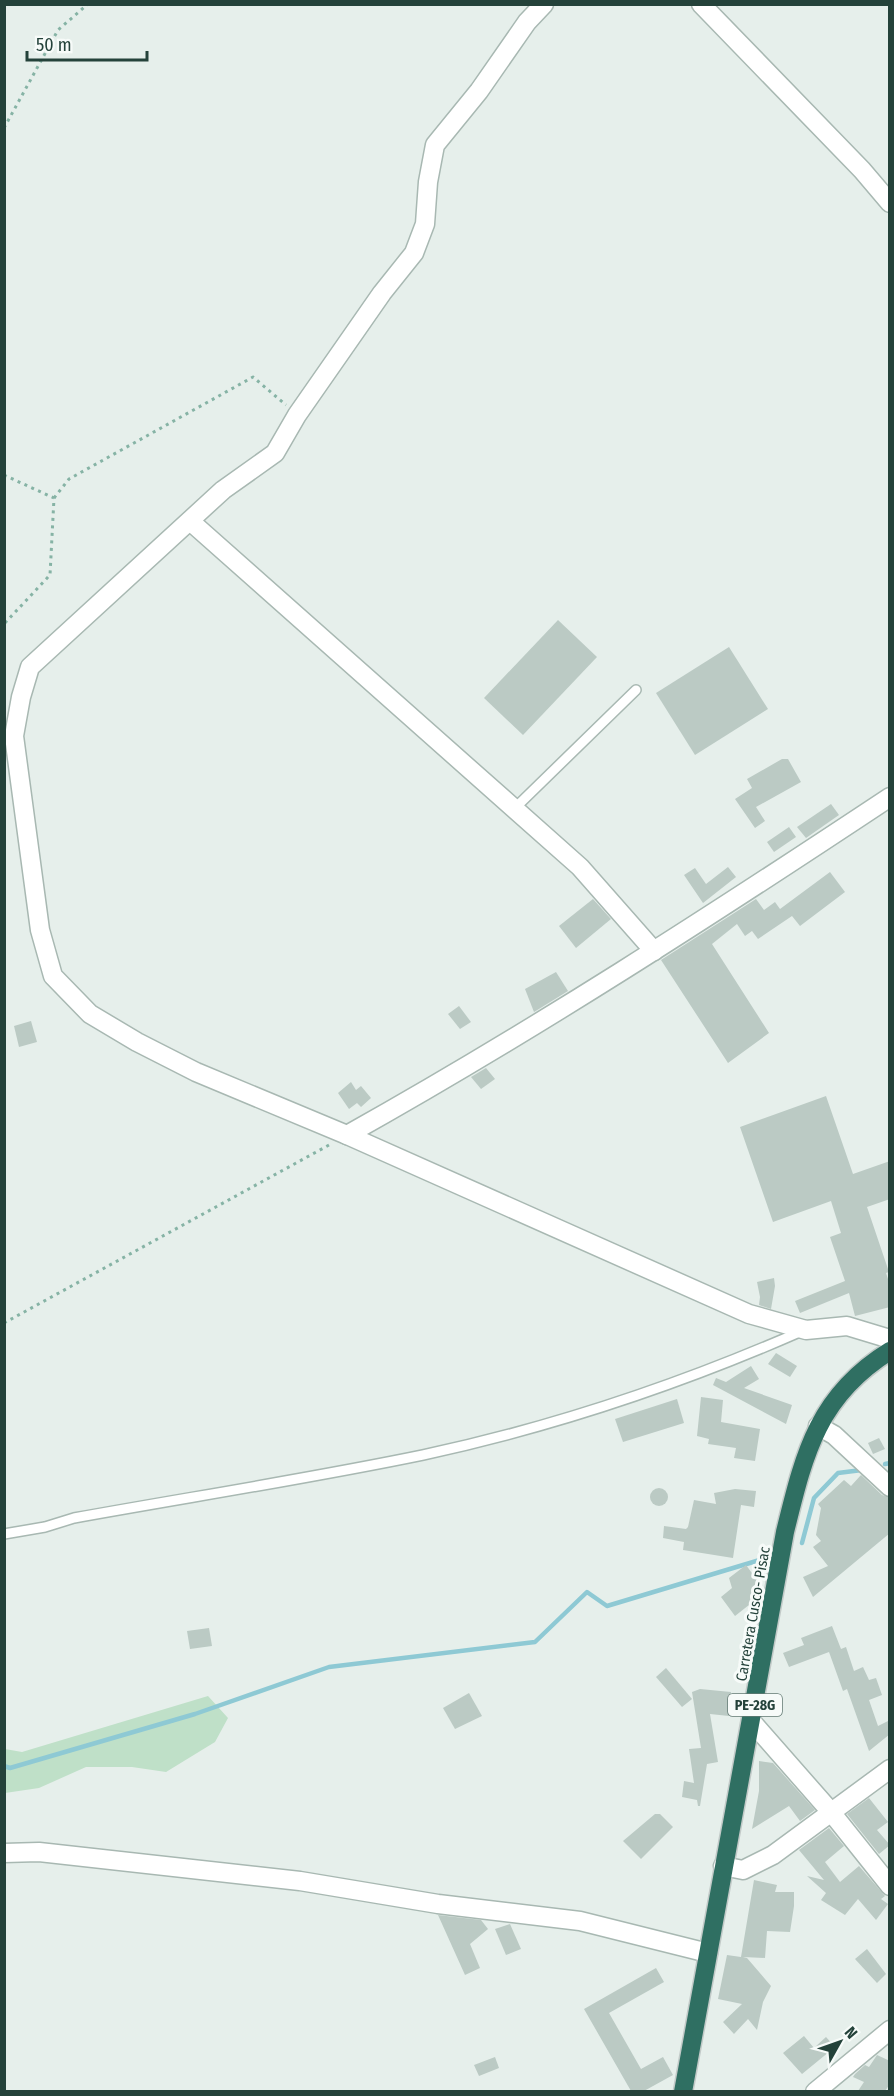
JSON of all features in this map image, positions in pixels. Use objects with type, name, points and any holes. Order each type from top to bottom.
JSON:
[{"type":"highway","name":"Carretera Cusco- Pisac","points":[[683,2091],[785,1532],[804,1457],[818,1426],[855,1376],[890,1351]]},
{"type":"street","points":[[544,4],[527,22],[479,91],[435,145],[428,182],[425,224],[414,253],[382,293],[297,415],[275,453],[222,490],[30,667],[21,697],[14,736],[40,930],[53,975],[90,1014],[195,1072],[347,1135],[749,1314],[806,1330],[847,1326],[890,1339]]},
{"type":"street","points":[[701,4],[862,170],[890,203]]},
{"type":"street","points":[[190,520],[580,867],[654,951]]},
{"type":"street","points":[[347,1135],[470,1066],[654,951],[890,797]]},
{"type":"street","points":[[818,1426],[834,1435],[886,1479]]},
{"type":"street","points":[[752,1722],[831,1812],[890,1886]]},
{"type":"street","points":[[723,1866],[743,1870],[774,1855],[890,1769]]},
{"type":"street","points":[[4,1853],[39,1852],[300,1881],[438,1904],[580,1921],[708,1953]]},
{"type":"street","points":[[815,2091],[890,2030]]},
{"type":"lane","points":[[514,809],[636,690]]},
{"type":"lane","points":[[4,1534],[45,1527],[74,1518],[423,1455],[611,1404],[723,1366],[806,1330]]},
{"type":"path","points":[[4,128],[58,30],[88,4]]},
{"type":"path","points":[[4,624],[50,575],[54,498],[69,479],[253,377],[297,415]]},
{"type":"path","points":[[4,475],[54,498]]},
{"type":"path","points":[[4,1323],[347,1135]]},
{"type":"green space","points":[[208,1696],[228,1718],[215,1742],[166,1772],[132,1767],[86,1767],[39,1788],[5,1793],[5,1749],[22,1752]]},
{"type":"building","points":[[558,620],[597,657],[523,735],[484,698]]},
{"type":"building","points":[[729,647],[768,709],[695,755],[656,693]]},
{"type":"building","points":[[782,759],[788,759],[801,782],[756,807],[765,821],[755,828],[735,799],[752,788],[747,779]]},
{"type":"building","points":[[831,804],[839,815],[806,838],[797,827]]},
{"type":"building","points":[[789,827],[796,837],[774,852],[767,842]]},
{"type":"building","points":[[728,867],[736,877],[703,903],[684,875],[695,868],[706,884]]},
{"type":"building","points":[[830,872],[845,892],[800,926],[792,916],[758,939],[752,931],[745,936],[737,924],[712,944],[769,1033],[728,1063],[661,960],[756,899],[764,910],[775,902],[780,909]]},
{"type":"building","points":[[593,899],[611,919],[576,948],[559,926]]},
{"type":"building","points":[[556,972],[568,991],[534,1012],[525,989]]},
{"type":"building","points":[[459,1006],[471,1022],[460,1029],[448,1014]]},
{"type":"building","points":[[31,1021],[37,1042],[19,1047],[14,1026]]},
{"type":"building","points":[[486,1068],[495,1079],[481,1089],[471,1077]]},
{"type":"building","points":[[351,1082],[356,1090],[361,1086],[371,1098],[361,1107],[357,1103],[349,1109],[338,1093]]},
{"type":"building","points":[[826,1096],[853,1174],[890,1161],[890,1199],[867,1207],[889,1272],[886,1273],[890,1285],[890,1307],[855,1316],[849,1293],[800,1313],[795,1301],[845,1281],[830,1237],[841,1233],[831,1201],[773,1222],[740,1127]]},
{"type":"building","points":[[774,1278],[771,1309],[759,1305],[757,1282]]},
{"type":"building","points":[[776,1353],[797,1366],[790,1377],[768,1364]]},
{"type":"building","points":[[751,1366],[759,1379],[744,1388],[792,1405],[786,1424],[713,1385],[716,1378],[726,1382]]},
{"type":"building","points":[[701,1397],[723,1400],[721,1422],[760,1429],[755,1461],[734,1458],[736,1448],[708,1444],[709,1439],[697,1436]]},
{"type":"building","points":[[677,1399],[684,1423],[623,1442],[615,1419]]},
{"type":"building","points":[[879,1438],[885,1449],[873,1454],[868,1443]]},
{"type":"building","points":[[861,1475],[882,1495],[890,1498],[890,1533],[813,1597],[803,1577],[828,1566],[813,1547],[821,1541],[816,1535],[821,1508],[818,1504],[844,1480],[851,1486]]},
{"type":"building","points":[[659,1488],[665,1491],[668,1497],[665,1503],[659,1506],[653,1503],[650,1497],[653,1491]]},
{"type":"building","points":[[735,1489],[756,1491],[754,1507],[741,1505],[733,1558],[683,1550],[684,1542],[663,1538],[664,1526],[686,1529],[688,1527],[694,1500],[716,1504],[714,1493]]},
{"type":"building","points":[[746,1565],[757,1580],[754,1601],[735,1616],[721,1597],[732,1588],[729,1578]]},
{"type":"building","points":[[832,1626],[841,1649],[846,1647],[854,1671],[863,1667],[869,1680],[876,1678],[882,1695],[869,1700],[878,1726],[890,1720],[890,1734],[869,1751],[847,1689],[843,1691],[829,1652],[789,1667],[783,1653],[804,1645],[801,1638]]},
{"type":"building","points":[[209,1628],[212,1646],[190,1649],[187,1631]]},
{"type":"building","points":[[666,1668],[692,1699],[682,1707],[656,1677]]},
{"type":"building","points":[[700,1689],[731,1692],[729,1716],[710,1714],[718,1762],[707,1764],[700,1806],[698,1806],[697,1800],[682,1797],[684,1781],[694,1783],[689,1749],[701,1748],[692,1692]]},
{"type":"building","points":[[469,1693],[482,1716],[455,1729],[443,1708]]},
{"type":"building","points":[[759,1761],[773,1763],[815,1810],[800,1821],[789,1806],[752,1829],[759,1791]]},
{"type":"building","points":[[869,1798],[888,1822],[877,1830],[890,1845],[879,1854],[847,1814]]},
{"type":"building","points":[[655,1814],[660,1814],[673,1827],[641,1859],[623,1841]]},
{"type":"building","points":[[829,1828],[844,1846],[825,1862],[840,1882],[859,1866],[885,1896],[881,1899],[888,1904],[876,1920],[858,1899],[845,1915],[821,1900],[826,1893],[807,1876],[824,1880],[799,1850]]},
{"type":"building","points":[[754,1880],[777,1885],[775,1892],[794,1892],[794,1906],[790,1932],[767,1931],[765,1958],[743,1957],[747,1958],[771,1986],[763,2002],[757,2030],[748,2019],[734,2034],[723,2022],[742,2004],[718,1999],[727,1955],[741,1957]]},
{"type":"building","points":[[438,1915],[481,1920],[488,1929],[470,1944],[480,1968],[465,1975]]},
{"type":"building","points":[[510,1924],[521,1949],[506,1955],[495,1929]]},
{"type":"building","points":[[867,1949],[886,1974],[877,1983],[855,1959]]},
{"type":"building","points":[[656,1968],[664,1982],[609,2013],[641,2069],[663,2057],[673,2075],[644,2091],[631,2091],[584,2009]]},
{"type":"building","points":[[804,2036],[814,2048],[826,2037],[835,2047],[802,2074],[783,2053]]},
{"type":"building","points":[[877,2055],[890,2061],[890,2084],[885,2091],[858,2091],[864,2082],[853,2077],[865,2065],[869,2067]]},
{"type":"building","points":[[495,2057],[499,2068],[479,2076],[474,2065]]},
{"type":"waterway","points":[[885,1464],[890,1463]]},
{"type":"waterway","points":[[802,1543],[814,1498],[838,1473],[862,1470]]},
{"type":"waterway","points":[[4,1766],[10,1768],[195,1714],[329,1667],[535,1642],[587,1592],[607,1606],[763,1559]]}]
